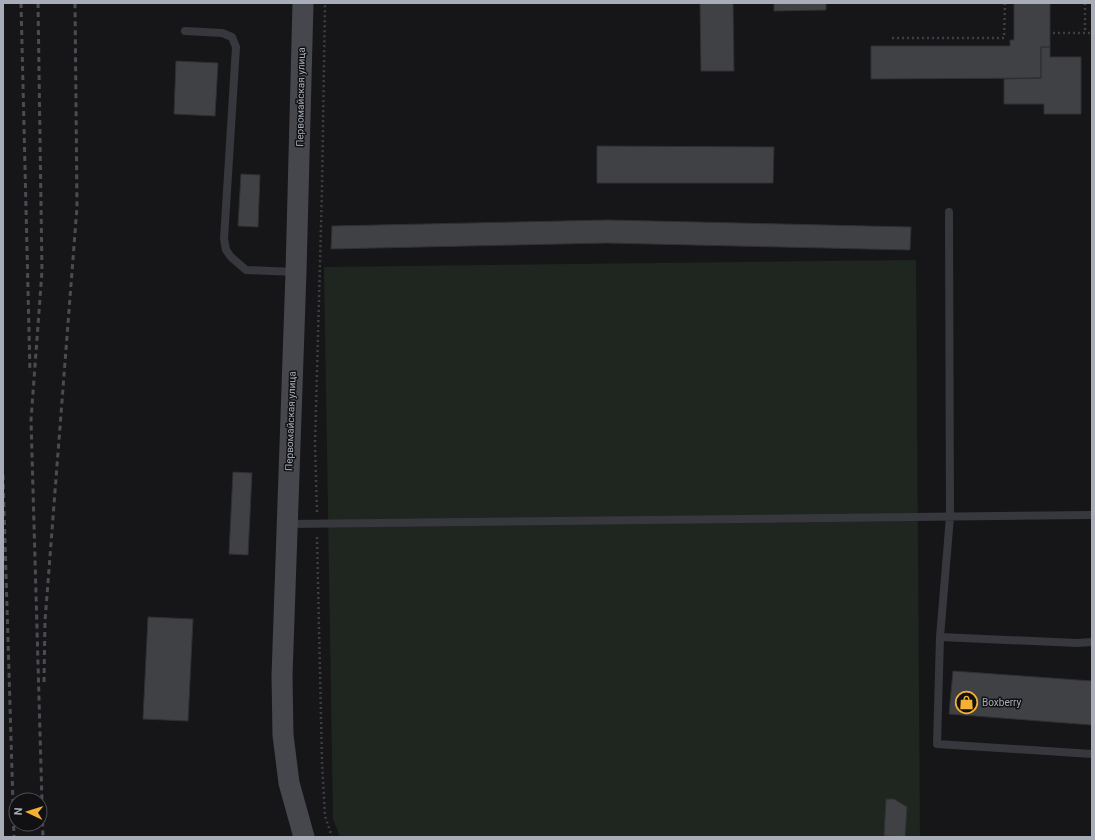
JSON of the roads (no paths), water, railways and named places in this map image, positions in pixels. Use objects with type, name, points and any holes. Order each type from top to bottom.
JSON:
[{"type":"main road","name":"Первомайская улица","points":[[303,3],[296,272],[282,676],[283,735],[289,783],[304,837]]},
{"type":"lane","points":[[185,31],[222,33],[232,37],[236,47],[224,239],[226,250],[231,257],[246,270],[296,272]]},
{"type":"lane","points":[[949,212],[950,517],[940,637],[937,744],[1092,754]]},
{"type":"lane","points":[[287,524],[1092,515]]},
{"type":"lane","points":[[940,637],[1077,643],[1092,642]]},
{"type":"railway","points":[[21,3],[30,372]]},
{"type":"railway","points":[[38,3],[42,271],[31,420],[43,837]]},
{"type":"railway","points":[[44,682],[45,621],[77,207],[75,3]]},
{"type":"railway","points":[[3,475],[14,837]]},
{"type":"place","name":"Boxberry","points":[[967,702]]}]
